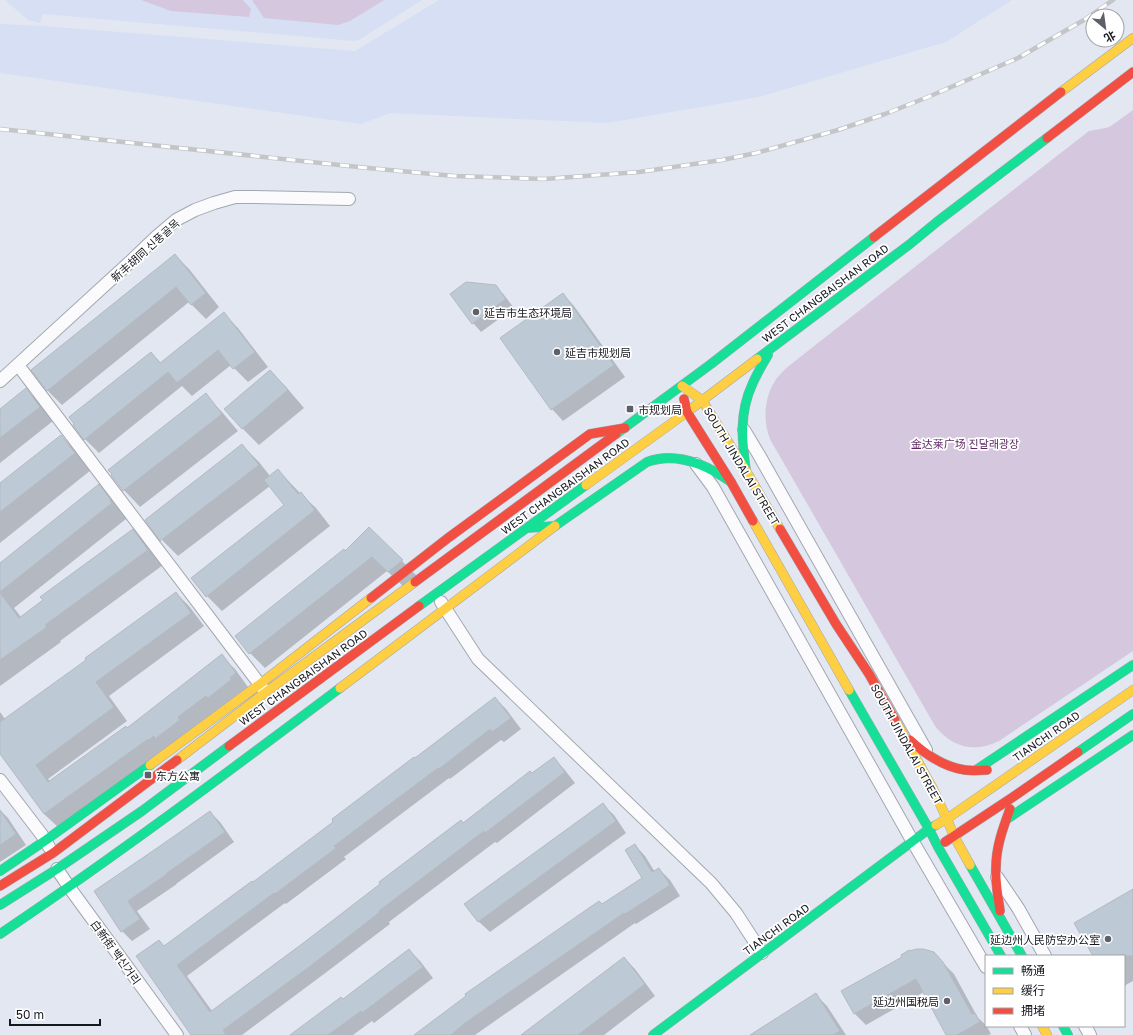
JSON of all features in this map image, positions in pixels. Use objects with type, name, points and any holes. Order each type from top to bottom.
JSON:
[{"type":"main road","name":"WEST CHANGBAISHAN ROAD","points":[[0,871],[263,688],[682,386],[762,332],[1100,62],[1133,38]]},
{"type":"main road","name":"WEST CHANGBAISHAN ROAD","points":[[0,905],[57,869],[142,811],[436,594],[687,412],[904,249],[938,220],[1133,72]]},
{"type":"main road","points":[[746,471],[742,447],[744,409],[749,390],[756,374],[773,347],[762,332]]},
{"type":"main road","name":"SOUTH JINDALAI STREET","points":[[682,386],[702,400],[746,471],[836,624],[853,648],[902,731],[948,818],[954,836],[1021,955]]},
{"type":"main road","name":"SOUTH JINDALAI STREET","points":[[682,386],[687,412],[731,482],[1000,955]]},
{"type":"main road","name":"WEST CHANGBAISHAN ROAD","points":[[0,886],[53,853],[263,688],[448,538],[590,434],[625,428]]},
{"type":"main road","points":[[0,934],[69,887],[204,789],[555,526],[647,462],[662,458],[678,459],[695,463],[721,474],[731,482]]},
{"type":"main road","points":[[527,528],[555,526]]},
{"type":"main road","name":"TIANCHI ROAD","points":[[976,770],[1133,665]]},
{"type":"main road","name":"TIANCHI ROAD","points":[[653,1035],[930,829],[1039,756],[1133,690]]},
{"type":"main road","points":[[914,842],[938,847],[1133,714]]},
{"type":"main road","points":[[902,731],[923,752],[941,762],[960,769],[976,770],[1009,767],[1039,756]]},
{"type":"main road","points":[[1007,819],[1133,735]]},
{"type":"main road","points":[[1000,919],[996,861],[1013,797]]},
{"type":"street","name":"新丰胡同 신풍골목","points":[[0,381],[156,237],[176,220],[195,210],[235,197],[348,199]]},
{"type":"street","points":[[18,365],[263,688]]},
{"type":"street","name":"SOUTH JINDALAI STREET","points":[[742,427],[760,456],[929,754]]},
{"type":"street","points":[[695,463],[713,487],[985,966]]},
{"type":"street","points":[[436,594],[478,659],[710,883],[736,913],[762,953]]},
{"type":"street","points":[[0,780],[46,840],[53,853]]},
{"type":"street","name":"白新街 백신거리","points":[[57,869],[177,1035]]},
{"type":"street","points":[[996,876],[1018,908],[1044,955]]},
{"type":"shaded area","points":[[5,0],[422,0],[359,40],[355,41],[43,14],[40,23],[28,20]]},
{"type":"shaded area","points":[[439,0],[1012,0],[946,42],[759,97],[607,123],[390,113],[361,124],[0,73],[0,24],[44,26],[355,51]]},
{"type":"green space","points":[[141,0],[243,0],[251,9],[249,17],[171,11]]},
{"type":"green space","points":[[252,0],[384,0],[350,21],[338,25],[264,18]]},
{"type":"green space","name":"金达莱广场 진달래광장","points":[[1133,110],[1133,651],[999,741],[981,747],[956,744],[935,726],[771,441],[766,426],[766,409],[769,392],[777,378],[790,365],[1089,131],[1111,126]]},
{"type":"building","points":[[175,254],[206,293],[191,305],[176,287],[47,391],[31,370]]},
{"type":"building","name":"延吉市生态环境局","points":[[466,282],[496,285],[506,299],[472,324],[450,294]]},
{"type":"building","name":"延吉市规划局","points":[[563,293],[614,365],[551,410],[500,338]]},
{"type":"building","points":[[224,312],[255,352],[233,369],[218,350],[177,383],[168,372],[84,440],[69,417],[151,352],[160,363]]},
{"type":"building","points":[[270,370],[288,390],[242,429],[224,409]]},
{"type":"building","points":[[26,388],[40,407],[0,438],[0,409]]},
{"type":"building","points":[[206,393],[222,414],[123,491],[108,470]]},
{"type":"building","points":[[61,435],[75,453],[0,512],[0,483]]},
{"type":"building","points":[[242,444],[259,465],[160,541],[145,520]]},
{"type":"building","points":[[278,469],[298,494],[301,492],[315,510],[206,597],[191,578],[284,505],[264,480]]},
{"type":"building","points":[[99,484],[112,503],[0,592],[0,563]]},
{"type":"building","points":[[369,527],[403,560],[388,572],[372,557],[249,654],[235,636],[344,549],[345,551]]},
{"type":"building","points":[[133,529],[148,550],[45,625],[47,627],[0,660],[0,593],[19,618],[43,600],[40,597]]},
{"type":"building","points":[[176,592],[191,613],[96,682],[114,707],[36,765],[48,782],[126,726],[127,728],[222,654],[236,673],[230,678],[232,679],[208,698],[206,696],[178,717],[180,720],[155,739],[154,736],[149,740],[148,739],[44,814],[0,754],[0,722],[86,660],[85,658]]},
{"type":"building","points":[[495,697],[511,718],[492,732],[490,729],[439,769],[438,768],[334,846],[336,848],[275,894],[274,893],[177,965],[210,1012],[306,941],[380,884],[379,882],[461,820],[463,823],[530,771],[532,773],[554,757],[565,772],[485,833],[484,831],[379,911],[380,912],[313,964],[223,1030],[226,1035],[191,1035],[136,956],[159,940],[164,946],[252,881],[253,882],[333,822],[332,819]]},
{"type":"building","points":[[603,803],[616,821],[478,922],[464,904]]},
{"type":"building","points":[[0,810],[16,834],[0,845]]},
{"type":"building","points":[[210,811],[225,832],[128,901],[140,919],[121,932],[94,891]]},
{"type":"building","points":[[635,844],[652,872],[659,868],[670,885],[625,914],[624,913],[465,1023],[451,1035],[414,1035],[466,996],[465,994],[599,901],[602,904],[642,878],[625,850]]},
{"type":"building","name":"延边州人民防空办公室","points":[[1133,889],[1133,956],[1092,955],[1074,923]]},
{"type":"building","points":[[409,949],[423,967],[362,1013],[361,1011],[328,1035],[290,1035],[341,997],[343,999]]},
{"type":"building","name":"延边州国税局","points":[[917,949],[934,952],[943,962],[972,1014],[975,1013],[980,1022],[957,1035],[946,1035],[916,979],[854,1014],[841,991],[902,957],[901,955],[909,950]]},
{"type":"building","points":[[624,957],[645,984],[578,1035],[521,1035]]},
{"type":"building","points":[[816,993],[840,1031],[833,1035],[750,1035]]},
{"type":"railway","points":[[0,129],[454,176],[544,179],[639,172],[722,160],[756,153],[838,130],[885,114],[1018,58],[1084,20],[1113,0]]},
{"type":"traffic: fast","points":[[757,359],[910,244],[1047,138]]},
{"type":"traffic: fast","points":[[616,434],[711,364],[874,237]]},
{"type":"traffic: fast","points":[[746,471],[743,449],[743,417],[745,406],[754,381],[768,355]]},
{"type":"traffic: fast","points":[[527,528],[555,526],[647,462],[658,459],[680,459],[702,465],[731,482]]},
{"type":"traffic: fast","points":[[419,606],[586,485]]},
{"type":"traffic: fast","points":[[976,770],[1133,665]]},
{"type":"traffic: fast","points":[[0,934],[129,844],[340,688]]},
{"type":"traffic: fast","points":[[849,690],[1000,955]]},
{"type":"traffic: fast","points":[[1078,752],[1133,714]]},
{"type":"traffic: fast","points":[[1007,819],[1133,735]]},
{"type":"traffic: fast","points":[[0,905],[57,869],[142,811],[229,746]]},
{"type":"traffic: fast","points":[[0,871],[46,840],[150,765]]},
{"type":"traffic: fast","points":[[653,1035],[936,825]]},
{"type":"traffic: fast","points":[[970,865],[1021,955]]},
{"type":"traffic: fast","points":[[1064,1027],[1068,1035]]},
{"type":"traffic: slow","points":[[1061,92],[1133,38]]},
{"type":"traffic: slow","points":[[586,485],[757,359]]},
{"type":"traffic: slow","points":[[682,386],[702,400],[780,529]]},
{"type":"traffic: slow","points":[[753,521],[849,690]]},
{"type":"traffic: slow","points":[[340,688],[555,526]]},
{"type":"traffic: slow","points":[[177,760],[415,582]]},
{"type":"traffic: slow","points":[[150,765],[260,684],[371,598]]},
{"type":"traffic: slow","points":[[936,825],[1133,690]]},
{"type":"traffic: slow","points":[[895,720],[933,789],[954,836],[970,865]]},
{"type":"traffic: slow","points":[[1043,1027],[1047,1035]]},
{"type":"traffic: jam","points":[[1047,138],[1133,72]]},
{"type":"traffic: jam","points":[[874,237],[1061,92]]},
{"type":"traffic: jam","points":[[684,399],[687,412],[731,482],[753,521]]},
{"type":"traffic: jam","points":[[371,598],[448,538],[590,434],[625,428]]},
{"type":"traffic: jam","points":[[415,582],[616,434]]},
{"type":"traffic: jam","points":[[780,529],[836,624],[869,674],[895,720]]},
{"type":"traffic: jam","points":[[229,746],[419,606]]},
{"type":"traffic: jam","points":[[910,740],[928,755],[942,763],[968,770],[987,770]]},
{"type":"traffic: jam","points":[[945,842],[1078,752]]},
{"type":"traffic: jam","points":[[0,886],[53,853],[177,760]]},
{"type":"traffic: jam","points":[[1000,911],[996,884],[996,860],[1000,838],[1010,809]]},
{"type":"place","name":"延吉市生态环境局","points":[[476,312]]},
{"type":"place","name":"延吉市规划局","points":[[557,352]]},
{"type":"place","name":"市规划局","points":[[630,409]]},
{"type":"place","name":"东方公寓","points":[[148,775]]},
{"type":"place","name":"延边州人民防空办公室","points":[[1108,939]]},
{"type":"place","name":"延边州国税局","points":[[947,1001]]}]
